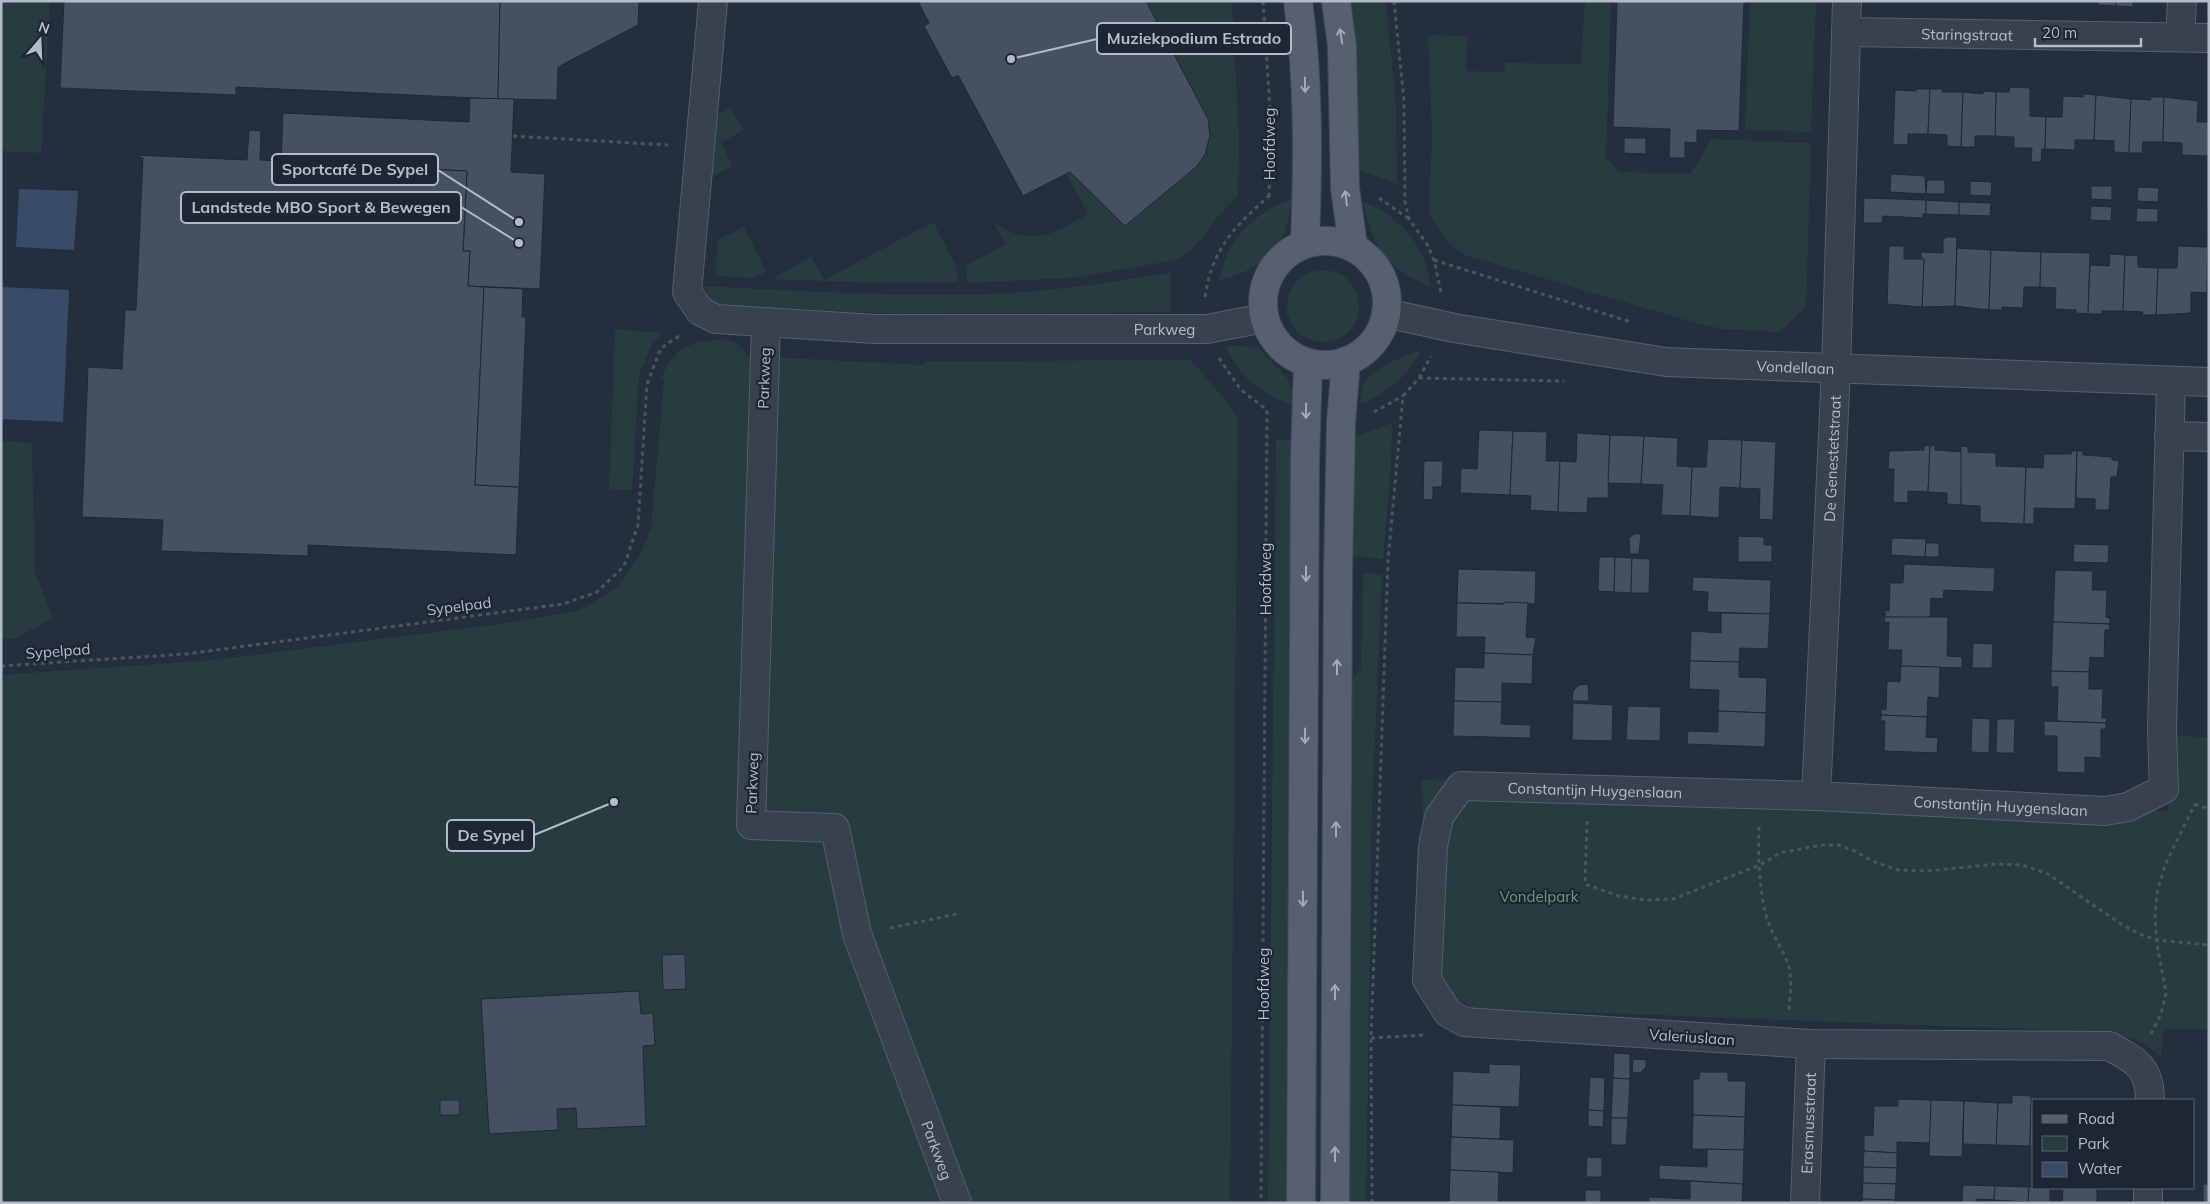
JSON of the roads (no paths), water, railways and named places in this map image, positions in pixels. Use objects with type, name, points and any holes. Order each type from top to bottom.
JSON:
[{"type":"main road","points":[[1298,1],[1305,52],[1307,187],[1305,243]]},
{"type":"main road","points":[[1336,1],[1342,46],[1345,188],[1353,246]]},
{"type":"main road","points":[[1329,240],[1353,246],[1373,263],[1386,287],[1386,313],[1379,334],[1365,350],[1346,362],[1327,365],[1308,362],[1288,353],[1273,338],[1264,318],[1264,287],[1278,260],[1305,243],[1329,240]]},
{"type":"main road","points":[[1301,1203],[1305,459],[1308,362]]},
{"type":"main road","points":[[1334,1203],[1338,571],[1342,423],[1346,362]]},
{"type":"street","name":"Parkweg","points":[[713,1],[687,292],[700,311],[716,319],[926,330],[1207,329],[1264,318]]},
{"type":"street","name":"De Genestetstraat","points":[[1816,796],[1836,370],[1847,1]]},
{"type":"street","points":[[2180,37],[2182,1]]},
{"type":"street","name":"Staringstraat","points":[[1846,32],[2209,38]]},
{"type":"street","name":"Vondellaan","points":[[1386,313],[1443,326],[1666,362],[1836,370],[2209,382]]},
{"type":"street","name":"Parkweg","points":[[766,322],[751,825],[835,828],[857,934],[957,1203]]},
{"type":"street","name":"Constantijn Huygenslaan","points":[[1448,1012],[1427,980],[1433,846],[1439,817],[1461,786],[1816,796],[2105,811],[2128,808],[2164,788],[2162,729],[2171,381]]},
{"type":"street","points":[[2169,436],[2209,437]]},
{"type":"street","name":"Valeriuslaan","points":[[1448,1012],[1464,1022],[1800,1044],[2109,1046],[2137,1060],[2146,1076],[2150,1099]]},
{"type":"street","name":"Erasmusstraat","points":[[1800,1044],[1804,1203]]},
{"type":"street","points":[[2148,1189],[2148,1203]]},
{"type":"water","points":[[19,189],[78,191],[74,250],[16,247]]},
{"type":"water","points":[[1,287],[69,290],[63,422],[1,419]]},
{"type":"place","name":"Muziekpodium Estrado","points":[[1011,59]]},
{"type":"place","name":"Sportcafé De Sypel","points":[[519,222]]},
{"type":"place","name":"Landstede MBO Sport & Bewegen","points":[[519,243]]},
{"type":"place","name":"De Sypel","points":[[614,802]]},
{"type":"park label","name":"Vondelpark","points":[[1539,896]]}]
